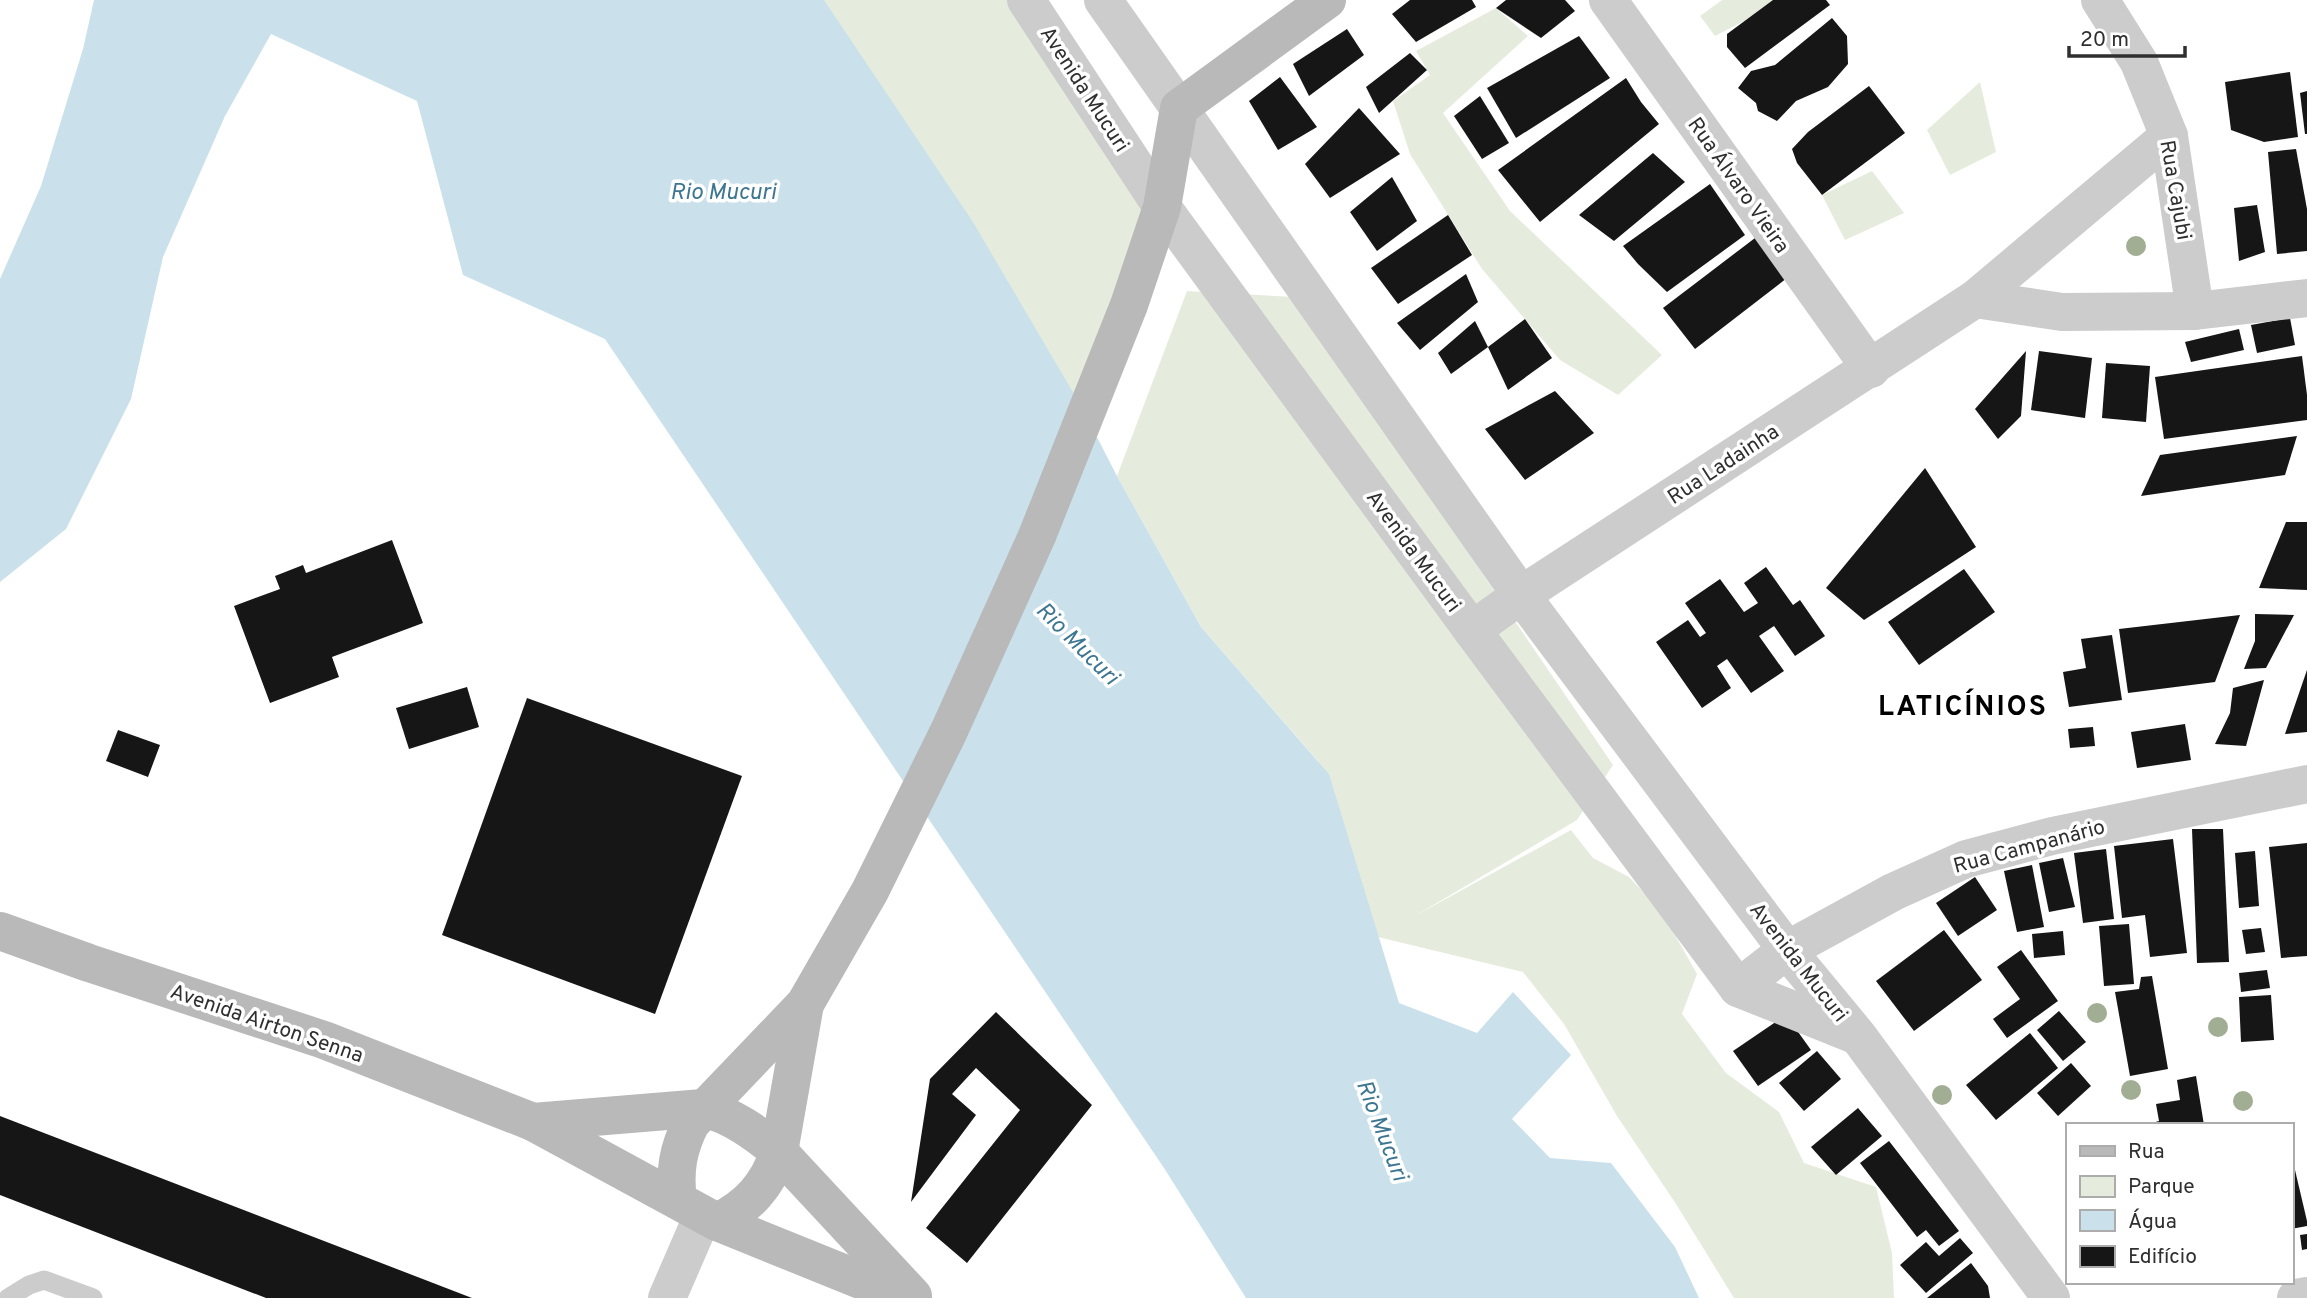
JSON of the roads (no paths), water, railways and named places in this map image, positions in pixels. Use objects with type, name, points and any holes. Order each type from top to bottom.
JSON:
[{"type":"main road","points":[[806,1004],[779,1152],[773,1171],[750,1202],[700,1212],[676,1170],[682,1141],[691,1123],[704,1108],[806,1004],[870,891],[949,731],[1031,548],[1129,305],[1162,207],[1179,108],[1327,0]]},
{"type":"main road","name":"Avenida Airton Senna","points":[[0,931],[324,1040],[533,1122],[700,1212],[905,1298]]},
{"type":"main road","name":"Avenida Airton Senna","points":[[533,1122],[704,1108],[722,1113],[779,1152]]},
{"type":"main road","points":[[779,1152],[915,1298]]},
{"type":"street","name":"Avenida Mucuri","points":[[1026,0],[1162,207],[1738,988],[1858,1036]]},
{"type":"street","name":"Avenida Mucuri","points":[[1103,0],[1521,595],[1787,950],[1858,1036],[2051,1298]]},
{"type":"street","name":"Rua Álvaro Vieira","points":[[1608,0],[1871,369]]},
{"type":"street","name":"Rua Cajubi","points":[[2099,0],[2139,62],[2169,136],[2195,311]]},
{"type":"street","name":"Rua Ladainha","points":[[1472,630],[1521,595],[1975,299],[2169,136]]},
{"type":"street","points":[[1975,299],[2062,312],[2195,311],[2307,298]]},
{"type":"street","name":"Rua Campanário","points":[[1738,988],[1787,950],[1893,891],[1966,859],[2052,836],[2307,784]]},
{"type":"street","points":[[667,1298],[700,1212]]},
{"type":"street","points":[[2296,1298],[2307,1296]]},
{"type":"lane","points":[[8,1298],[29,1285],[44,1280],[93,1298]]},
{"type":"water","name":"Rio Mucuri","points":[[94,0],[824,0],[973,222],[1080,404],[1201,627],[1329,774],[1399,1003],[1477,1033],[1513,992],[1571,1055],[1512,1119],[1550,1158],[1611,1163],[1675,1247],[1699,1298],[1246,1298],[1164,1168],[605,339],[463,275],[417,101],[271,34],[225,116],[163,257],[131,399],[66,529],[0,582],[0,279],[41,186],[83,49]]},
{"type":"district","name":"LATICÍNIOS","points":[[1963,705]]}]
